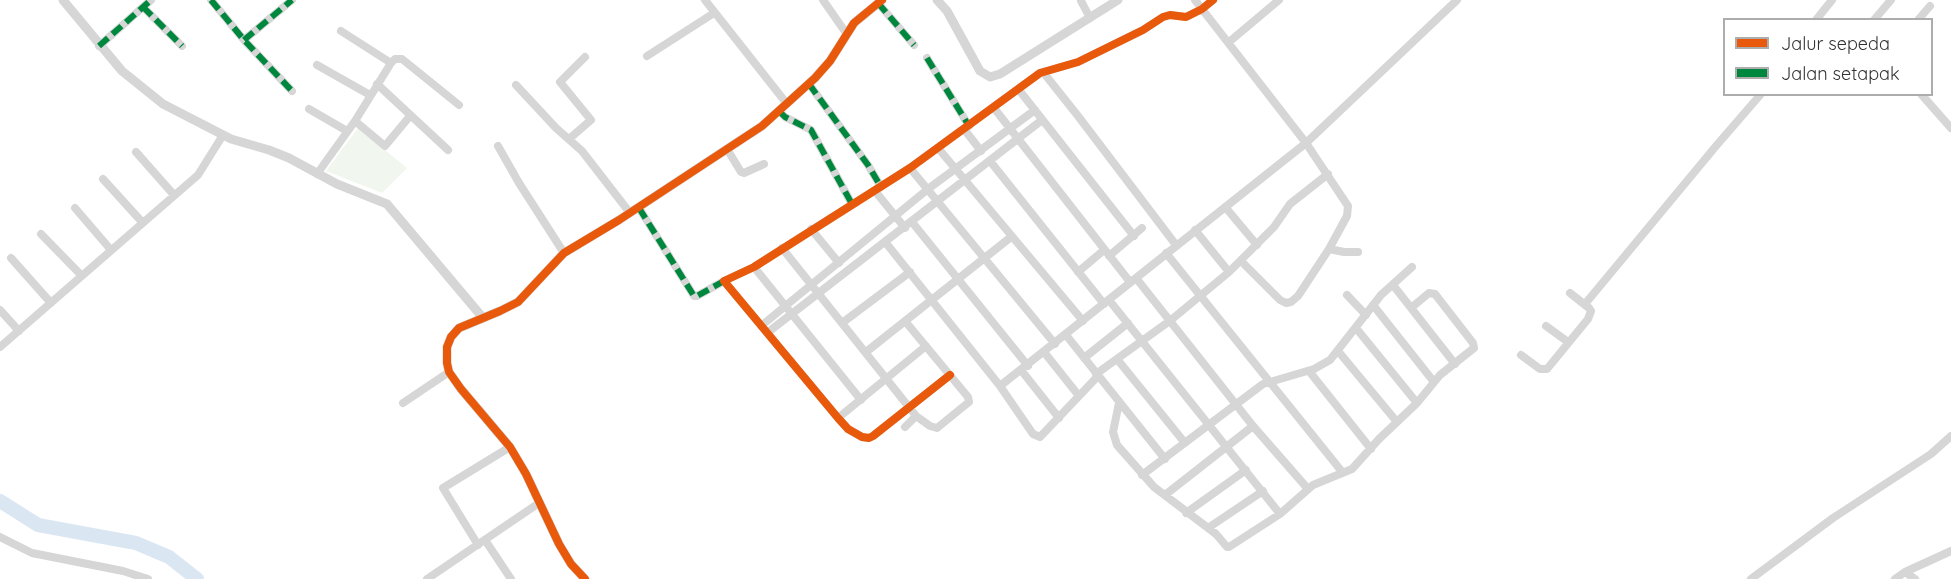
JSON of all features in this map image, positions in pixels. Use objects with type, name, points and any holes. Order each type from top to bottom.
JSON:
[{"type":"street","points":[[63,0],[122,71],[163,104],[222,135],[289,158],[316,174],[387,204],[483,318]]},
{"type":"street","points":[[99,46],[151,0]]},
{"type":"street","points":[[211,0],[244,40],[292,91]]},
{"type":"street","points":[[705,0],[788,104]]},
{"type":"street","points":[[823,0],[846,33]]},
{"type":"street","points":[[937,0],[947,11],[980,71],[990,77],[1000,74],[1118,0]]},
{"type":"street","points":[[1195,0],[1306,143],[1348,206],[1348,211],[1329,249],[1298,296],[1286,303],[1280,300],[1241,261]]},
{"type":"street","points":[[639,208],[693,296],[697,296],[754,267],[811,229],[878,189],[1043,72],[1078,62],[1143,30],[1163,17],[1170,15],[1186,17],[1213,0]]},
{"type":"street","points":[[1229,42],[1279,0]]},
{"type":"street","points":[[1000,386],[1306,143],[1457,0]]},
{"type":"street","points":[[1338,114],[1346,111],[1463,0]]},
{"type":"street","points":[[1818,18],[1832,0]]},
{"type":"street","points":[[1876,18],[1891,0]]},
{"type":"street","points":[[244,40],[287,1]]},
{"type":"street","points":[[1081,1],[1090,18]]},
{"type":"street","points":[[585,579],[571,564],[559,544],[526,474],[510,447],[449,372],[447,347],[451,337],[459,328],[518,302],[564,253],[639,208],[755,131],[809,84],[830,61],[846,33],[877,2],[914,45]]},
{"type":"street","points":[[1920,18],[1930,6]]},
{"type":"street","points":[[143,7],[182,46]]},
{"type":"street","points":[[647,56],[714,13]]},
{"type":"street","points":[[341,31],[391,63]]},
{"type":"street","points":[[569,139],[591,120],[560,82],[585,57]]},
{"type":"street","points":[[927,58],[981,151]]},
{"type":"street","points":[[316,174],[355,120],[391,63],[396,59],[402,59],[459,105]]},
{"type":"street","points":[[316,65],[370,95]]},
{"type":"street","points":[[1043,72],[1176,245]]},
{"type":"street","points":[[377,84],[448,150]]},
{"type":"street","points":[[809,84],[868,165],[878,189],[895,216],[909,225],[957,279],[1059,418]]},
{"type":"street","points":[[516,85],[556,128],[582,151],[630,213]]},
{"type":"street","points":[[1019,90],[1134,236]]},
{"type":"street","points":[[1586,304],[1759,96]]},
{"type":"street","points":[[1923,96],[1951,128]]},
{"type":"street","points":[[993,108],[1106,253],[1171,320],[1253,426],[1308,489]]},
{"type":"street","points":[[309,109],[347,131]]},
{"type":"street","points":[[760,326],[928,189],[1035,110]]},
{"type":"street","points":[[779,111],[785,117],[811,130],[852,204]]},
{"type":"street","points":[[355,120],[385,146],[410,116]]},
{"type":"street","points":[[767,333],[1042,120]]},
{"type":"street","points":[[0,347],[198,175],[222,135]]},
{"type":"street","points":[[498,146],[564,253]]},
{"type":"street","points":[[938,148],[1083,321]]},
{"type":"street","points":[[727,149],[741,172],[744,173],[764,165]]},
{"type":"street","points":[[136,152],[174,195]]},
{"type":"street","points":[[990,161],[1078,272],[1128,323],[1280,514]]},
{"type":"street","points":[[910,168],[1054,344]]},
{"type":"street","points":[[886,243],[1000,386],[1035,436],[1042,436],[1097,375],[1171,320],[1229,272],[1278,223],[1290,204],[1328,174]]},
{"type":"street","points":[[103,179],[142,222]]},
{"type":"street","points":[[75,208],[111,250]]},
{"type":"street","points":[[1226,208],[1257,245]]},
{"type":"street","points":[[1078,272],[1134,236],[1142,228]]},
{"type":"street","points":[[811,229],[839,263]]},
{"type":"street","points":[[1195,230],[1229,272]]},
{"type":"street","points":[[41,234],[82,276]]},
{"type":"street","points":[[866,352],[1011,237]]},
{"type":"street","points":[[782,248],[909,408],[916,416],[937,428],[968,404],[968,397],[905,321]]},
{"type":"street","points":[[1329,249],[1358,252]]},
{"type":"street","points":[[1166,253],[1343,473]]},
{"type":"street","points":[[11,258],[51,303]]},
{"type":"street","points":[[754,267],[861,400]]},
{"type":"street","points":[[1142,475],[1268,382],[1326,364],[1373,305],[1412,267]]},
{"type":"street","points":[[842,323],[910,272]]},
{"type":"street","points":[[719,283],[767,333],[838,418],[853,432],[869,438],[950,375]]},
{"type":"street","points":[[1393,285],[1455,364]]},
{"type":"street","points":[[1119,403],[1113,432],[1115,441],[1142,475],[1229,547],[1280,514],[1308,489],[1352,469],[1379,439],[1417,403],[1440,375],[1474,348],[1461,326],[1433,293],[1429,293],[1411,308]]},
{"type":"street","points":[[1521,355],[1544,370],[1550,366],[1590,315],[1591,311],[1586,304],[1570,293]]},
{"type":"street","points":[[1347,295],[1366,315]]},
{"type":"street","points":[[1373,305],[1434,382]]},
{"type":"street","points":[[0,310],[19,330]]},
{"type":"street","points":[[1084,358],[1128,323]]},
{"type":"street","points":[[1546,326],[1568,342]]},
{"type":"street","points":[[1356,328],[1417,403]]},
{"type":"street","points":[[1066,335],[1165,459]]},
{"type":"street","points":[[838,418],[926,346]]},
{"type":"street","points":[[1338,351],[1397,422]]},
{"type":"street","points":[[1044,352],[1079,396]]},
{"type":"street","points":[[1117,359],[1185,443]]},
{"type":"street","points":[[1309,370],[1371,449]]},
{"type":"street","points":[[403,403],[449,372]]},
{"type":"street","points":[[905,427],[916,416]]},
{"type":"street","points":[[1165,495],[1253,426]]},
{"type":"street","points":[[1751,579],[1833,518],[1931,454],[1951,436]]},
{"type":"street","points":[[510,447],[443,488],[481,542],[511,579]]},
{"type":"street","points":[[1186,513],[1246,470]]},
{"type":"street","points":[[1208,528],[1263,491]]},
{"type":"street","points":[[427,579],[538,503]]},
{"type":"street","points":[[0,537],[32,553],[123,571],[148,579]]},
{"type":"street","points":[[1895,579],[1951,550]]},
{"type":"street","points":[[1905,572],[1915,579]]},
{"type":"shaded area","points":[[358,128],[407,168],[382,193],[326,171]]},
{"type":"waterway","points":[[0,501],[38,525],[136,543],[169,557],[197,579]]},
{"type":"marked path","points":[[99,46],[151,0]]},
{"type":"marked path","points":[[211,0],[244,40],[292,91]]},
{"type":"marked path","points":[[244,40],[292,0]]},
{"type":"marked path","points":[[878,3],[914,45]]},
{"type":"marked path","points":[[143,7],[182,46]]},
{"type":"marked path","points":[[927,58],[969,126]]},
{"type":"marked path","points":[[809,84],[868,165],[881,187]]},
{"type":"marked path","points":[[779,111],[785,117],[811,130],[852,204]]},
{"type":"marked path","points":[[639,208],[694,296],[724,281]]},
{"type":"cycle path","points":[[585,579],[571,564],[559,544],[526,474],[510,447],[449,372],[447,347],[451,337],[459,328],[518,302],[564,253],[619,220],[762,126],[815,78],[830,61],[854,23],[882,0]]},
{"type":"cycle path","points":[[950,375],[873,436],[862,437],[848,429],[838,418],[724,281],[754,267],[910,168],[1040,73],[1078,62],[1143,30],[1163,17],[1170,15],[1186,17],[1213,0]]}]
